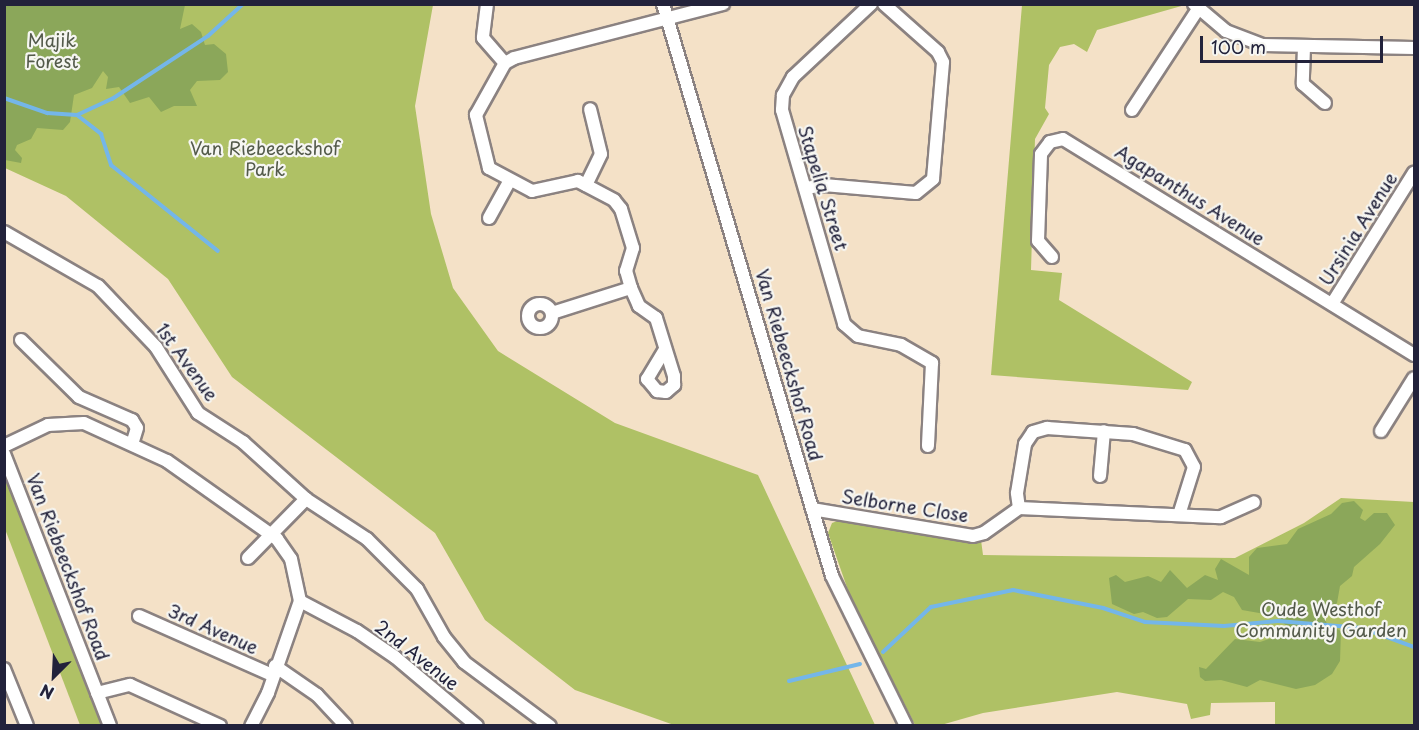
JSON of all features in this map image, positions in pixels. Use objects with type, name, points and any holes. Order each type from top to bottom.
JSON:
[{"type":"street","points":[[487,4],[483,38],[505,63]]},
{"type":"street","name":"Van Riebeeckshof Road","points":[[663,4],[832,576],[906,726]]},
{"type":"street","points":[[664,351],[656,318],[639,306],[631,288],[626,271],[633,248],[621,209],[614,200],[586,185],[567,181],[532,191],[489,168],[475,123],[476,115],[505,63],[541,50],[723,4]]},
{"type":"street","name":"Stapelia Street","points":[[871,4],[797,72],[786,89],[783,117],[806,188],[844,324],[858,336],[901,345],[927,357],[934,371],[928,446]]},
{"type":"street","points":[[806,188],[824,185],[916,193],[933,179],[943,62],[938,52],[884,4]]},
{"type":"street","points":[[1132,110],[1196,7],[1216,24],[1247,40],[1304,48],[1414,48]]},
{"type":"street","points":[[1304,48],[1303,84],[1325,103]]},
{"type":"street","points":[[586,185],[601,154],[590,109]]},
{"type":"street","name":"Agapanthus Avenue","points":[[1052,257],[1038,241],[1041,154],[1050,142],[1063,139],[1414,355]]},
{"type":"street","name":"Ursinia Avenue","points":[[1332,304],[1414,173]]},
{"type":"street","points":[[489,218],[510,180]]},
{"type":"street","name":"1st Avenue","points":[[4,232],[98,286],[156,347],[198,413],[243,442],[306,499],[359,532],[417,589],[444,637],[464,662],[550,726]]},
{"type":"street","points":[[552,313],[631,288]]},
{"type":"street","points":[[21,340],[79,398],[132,420],[136,429],[132,444]]},
{"type":"street","points":[[1381,431],[1414,378]]},
{"type":"street","points":[[4,446],[37,429],[64,421],[91,426],[132,444],[214,491],[270,532],[291,559],[300,601],[273,670],[268,693],[251,726]]},
{"type":"street","points":[[1179,515],[1193,472],[1188,453],[1177,446],[1133,434],[1047,428],[1032,432],[1025,444],[1017,493],[1019,508],[1179,515],[1226,516],[1254,502]]},
{"type":"street","points":[[1100,476],[1104,431]]},
{"type":"street","name":"Van Riebeeckshof Road","points":[[4,454],[110,726]]},
{"type":"street","points":[[248,558],[270,532],[306,499]]},
{"type":"street","name":"Selborne Close","points":[[812,509],[973,536],[984,533],[1019,508]]},
{"type":"street","name":"2nd Avenue","points":[[300,601],[318,608],[386,651],[477,726]]},
{"type":"street","name":"3rd Avenue","points":[[139,616],[273,670],[317,695],[346,726]]},
{"type":"street","points":[[4,669],[10,698],[27,726]]},
{"type":"street","points":[[97,693],[130,685],[220,726]]},
{"type":"green space","name":"Majik Forest","points":[[5,4],[185,5],[180,29],[192,24],[201,32],[205,45],[214,44],[226,54],[228,72],[220,80],[197,81],[190,90],[197,106],[174,106],[161,112],[149,97],[130,103],[119,87],[106,89],[108,77],[103,71],[92,88],[74,95],[70,122],[63,130],[37,128],[31,139],[17,145],[15,150],[22,158],[21,163],[5,160]]},
{"type":"green space","name":"Van Riebeeckshof Park","points":[[5,5],[433,5],[415,106],[431,214],[453,288],[498,351],[615,423],[758,475],[875,725],[674,725],[575,690],[485,620],[435,533],[232,377],[168,279],[66,196],[5,168]]},
{"type":"green space","points":[[1022,5],[1185,5],[1097,30],[1087,52],[1074,44],[1060,47],[1049,65],[1045,108],[1049,114],[1035,139],[1031,270],[1062,273],[1059,300],[1192,382],[1188,390],[991,375]]},
{"type":"green space","points":[[4,474],[101,725],[80,725],[5,529]]},
{"type":"green space","name":"Oude Westhof Community Garden","points":[[1341,498],[1414,502],[1414,725],[1275,725],[1275,702],[1211,703],[1210,715],[1191,719],[1187,704],[1117,692],[983,713],[941,725],[915,725],[850,596],[828,533],[832,523],[840,520],[981,540],[983,555],[1235,558],[1304,523]]},
{"type":"green space","points":[[1354,501],[1363,510],[1360,518],[1365,521],[1374,513],[1387,513],[1395,525],[1380,544],[1354,567],[1352,576],[1340,586],[1337,603],[1324,616],[1327,624],[1341,631],[1340,661],[1332,674],[1315,685],[1296,689],[1260,680],[1247,687],[1221,680],[1205,681],[1200,677],[1199,667],[1206,669],[1235,639],[1260,642],[1287,633],[1289,628],[1276,616],[1242,610],[1234,597],[1223,592],[1211,600],[1188,599],[1167,617],[1157,618],[1143,612],[1134,614],[1112,604],[1109,578],[1116,575],[1125,582],[1148,576],[1161,582],[1170,570],[1187,588],[1205,575],[1218,580],[1215,569],[1221,559],[1249,575],[1249,557],[1257,548],[1287,544],[1298,529],[1331,514],[1342,503]]},
{"type":"waterway","points":[[77,115],[112,99],[208,36],[243,4]]},
{"type":"waterway","points":[[4,98],[47,113],[77,115],[101,134],[111,165],[218,251]]},
{"type":"waterway","points":[[883,652],[931,607],[1013,590],[1103,608],[1145,622],[1224,626],[1278,621],[1362,628],[1414,647]]},
{"type":"waterway","points":[[789,681],[860,664]]}]
